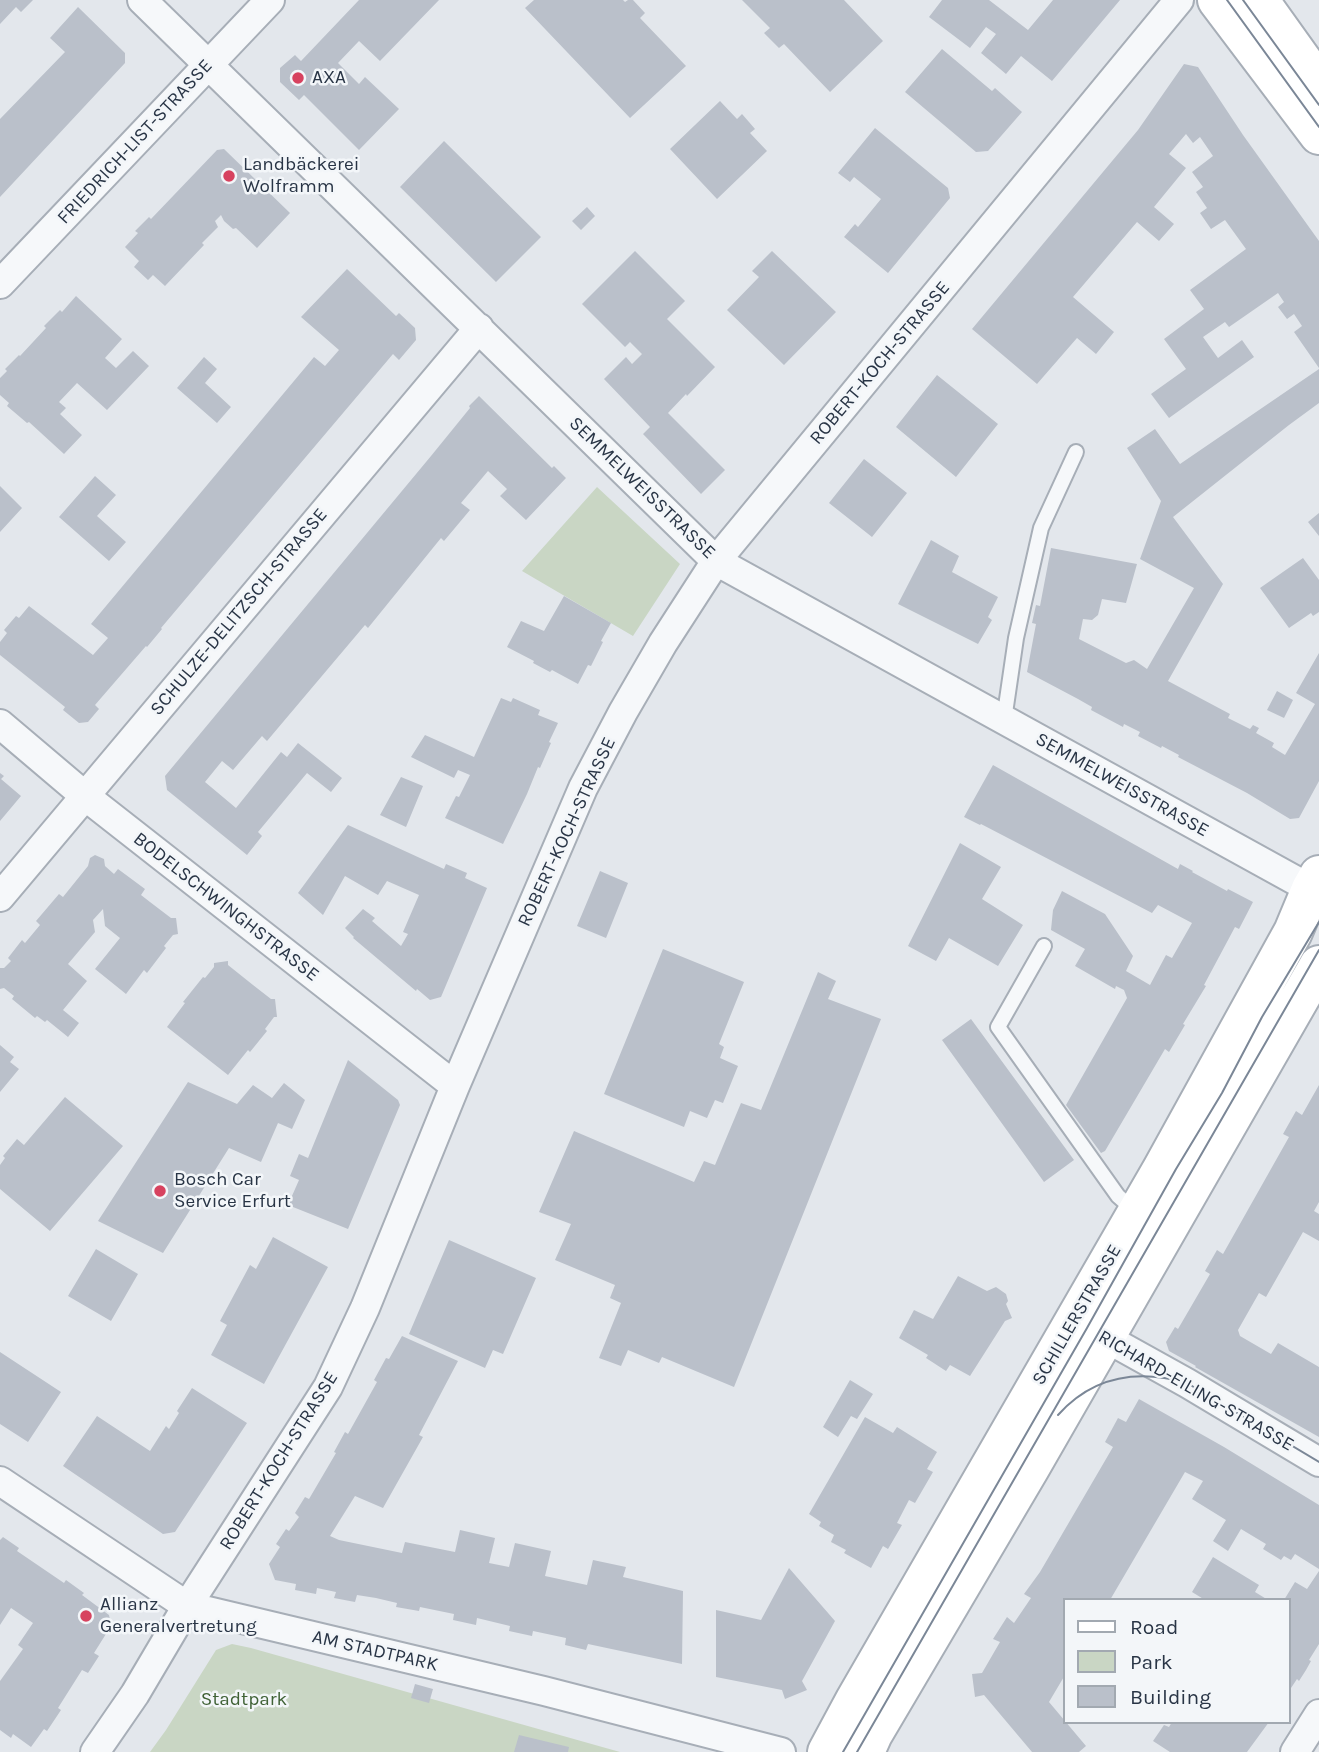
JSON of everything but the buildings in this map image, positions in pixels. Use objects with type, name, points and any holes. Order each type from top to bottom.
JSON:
[{"type":"main road","points":[[1217,0],[1319,135]]},
{"type":"main road","points":[[1259,0],[1319,84]]},
{"type":"main road","name":"SCHILLERSTRASSE","points":[[866,1752],[873,1734],[1030,1468],[1081,1319],[1136,1212],[1162,1170],[1316,889]]},
{"type":"main road","name":"SCHILLERSTRASSE","points":[[827,1752],[855,1700],[1081,1319],[1319,965]]},
{"type":"street","name":"SEMMELWEISSTRASSE","points":[[142,0],[716,561],[1316,889]]},
{"type":"street","name":"FRIEDRICH-LIST-STRASSE","points":[[0,284],[270,0]]},
{"type":"street","name":"ROBERT-KOCH-STRASSE","points":[[95,1752],[135,1694],[187,1606],[328,1387],[365,1308],[455,1086],[583,788],[663,643],[716,561],[1180,0]]},
{"type":"street","name":"SCHULZE-DELITZSCH-STRASSE","points":[[0,897],[479,328]]},
{"type":"street","name":"BODELSCHWINGHSTRASSE","points":[[0,723],[85,796],[455,1086]]},
{"type":"street","name":"RICHARD-EILING-STRASSE","points":[[1081,1319],[1319,1462]]},
{"type":"street","name":"AM STADTPARK","points":[[0,1481],[187,1606],[544,1691],[781,1752]]},
{"type":"street","points":[[1295,1752],[1319,1714]]},
{"type":"lane","points":[[1004,720],[1016,638],[1041,528],[1076,452]]},
{"type":"lane","points":[[1044,946],[998,1027],[1118,1196],[1136,1212]]},
{"type":"green space","points":[[597,487],[680,564],[633,636],[522,571]]},
{"type":"green space","name":"Stadtpark","points":[[232,1644],[620,1752],[150,1752],[216,1650]]},
{"type":"tram line","points":[[1227,0],[1319,127]]},
{"type":"tram line","points":[[1243,0],[1319,105]]},
{"type":"tram line","points":[[843,1752],[1222,1093],[1262,1017],[1319,922]]},
{"type":"tram line","points":[[857,1752],[1319,950]]},
{"type":"tram line","points":[[1058,1415],[1072,1402],[1101,1384],[1134,1377],[1169,1379],[1187,1383],[1319,1462]]},
{"type":"place","name":"AXA","points":[[298,78]]},
{"type":"place","name":"Landbäckerei Wolframm","points":[[229,176]]},
{"type":"place","name":"Bosch Car Service Erfurt","points":[[160,1191]]},
{"type":"place","name":"Allianz Generalvertretung","points":[[86,1616]]}]
